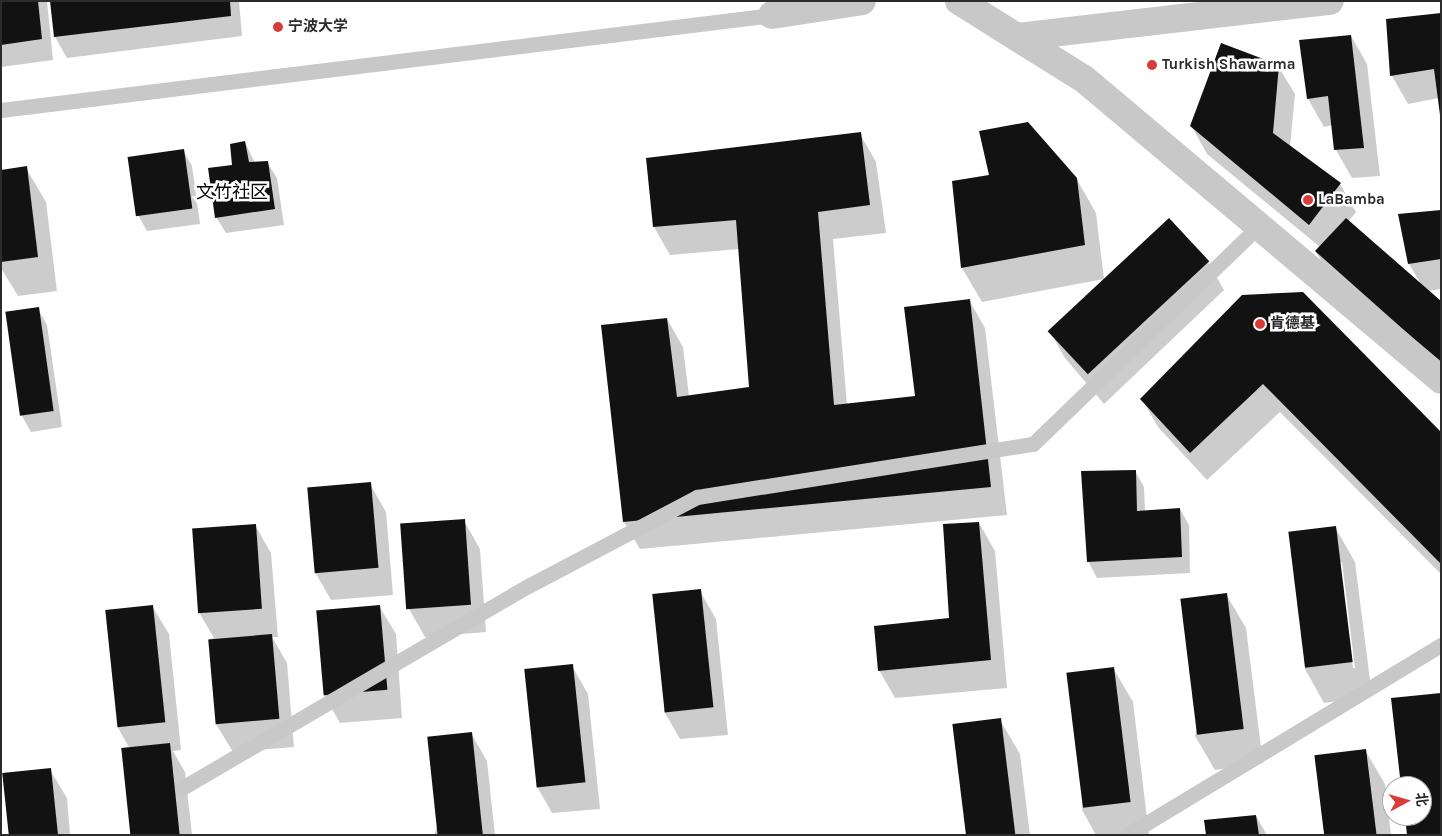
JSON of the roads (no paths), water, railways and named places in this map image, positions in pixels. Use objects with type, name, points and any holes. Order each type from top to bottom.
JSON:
[{"type":"street","points":[[772,15],[862,1]]},
{"type":"street","points":[[959,1],[1084,79],[1441,380]]},
{"type":"street","points":[[1017,37],[1330,1]]},
{"type":"lane","points":[[1,110],[772,15]]},
{"type":"lane","points":[[182,788],[530,586],[698,496],[1033,444],[1259,226]]},
{"type":"lane","points":[[1127,835],[1441,644]]},
{"type":"place","name":"宁波大学","points":[[278,27]]},
{"type":"place","name":"Turkish Shawarma","points":[[1152,65]]},
{"type":"place","name":"LaBamba","points":[[1308,200]]},
{"type":"place","name":"肯德基","points":[[1260,324]]},
{"type":"district","name":"文竹社区","points":[[232,192]]}]
